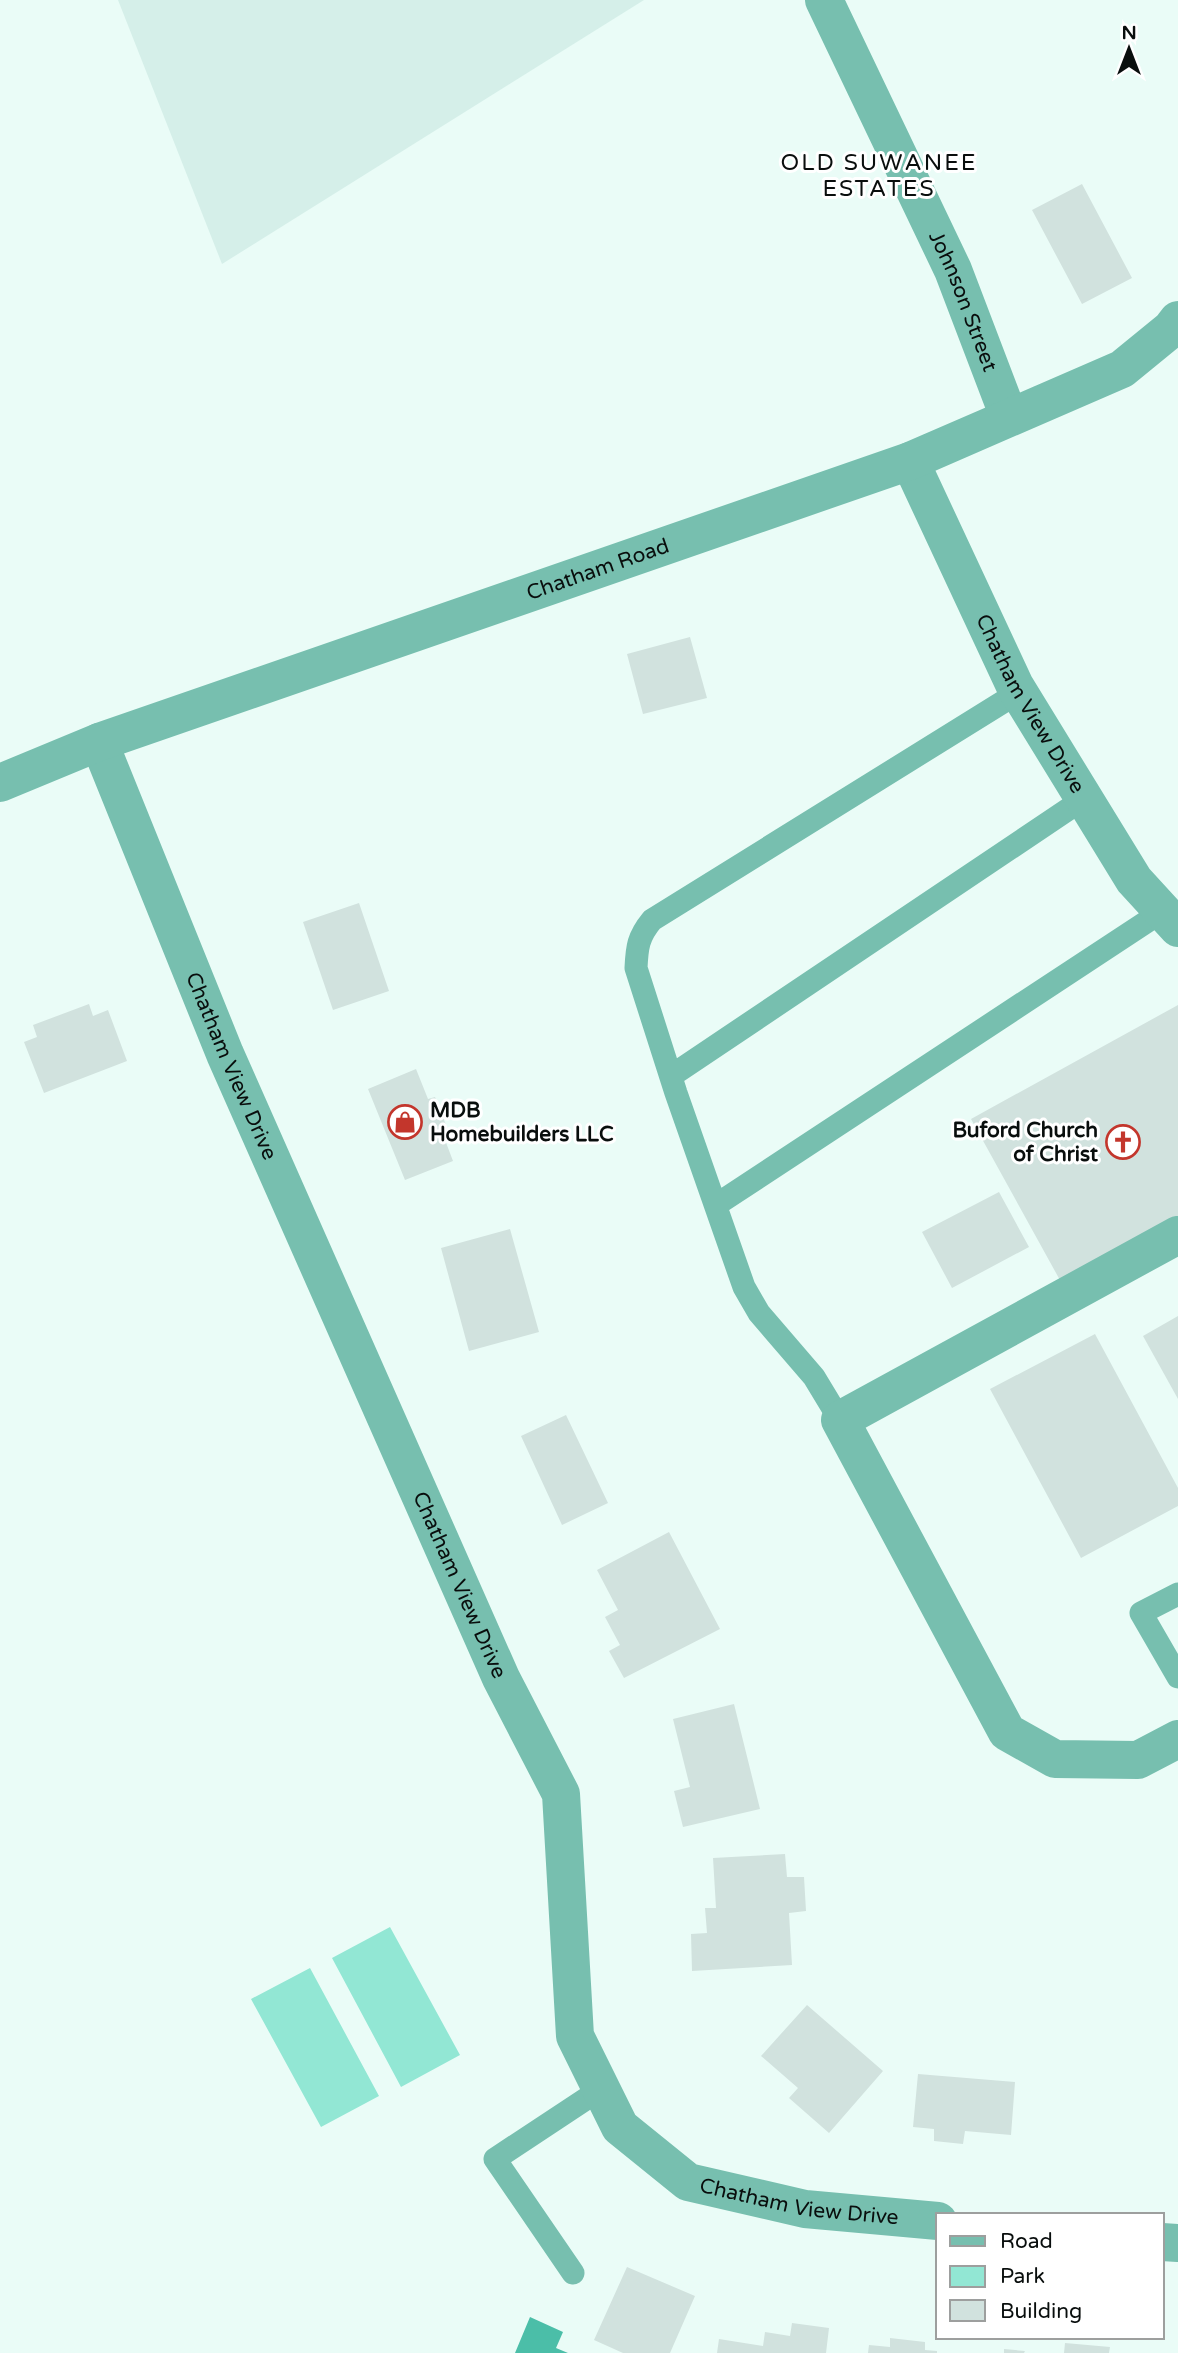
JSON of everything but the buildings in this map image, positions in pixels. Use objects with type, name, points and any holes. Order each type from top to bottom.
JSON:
[{"type":"street","name":"Johnson Street","points":[[824,0],[953,270],[1009,417]]},
{"type":"street","name":"Chatham Road","points":[[0,783],[99,742],[910,461],[1122,369],[1171,329],[1178,320]]},
{"type":"street","name":"Chatham View Drive","points":[[910,461],[1019,692],[1134,880],[1170,920]]},
{"type":"street","name":"Chatham View Drive","points":[[99,742],[225,1054],[501,1678],[561,1794],[575,2036],[620,2127],[688,2182],[805,2209],[936,2221]]},
{"type":"street","points":[[1178,1235],[840,1420],[1007,1732],[1055,1759],[1138,1760],[1178,1740]]},
{"type":"lane","points":[[840,1420],[814,1377],[759,1313],[744,1287],[636,968],[641,933],[652,920],[1019,692]]},
{"type":"lane","points":[[671,1076],[1084,798]]},
{"type":"lane","points":[[716,1205],[1170,920]]},
{"type":"lane","points":[[1178,1594],[1141,1614],[1178,1677]]},
{"type":"lane","points":[[573,2273],[495,2159],[601,2089]]},
{"type":"shaded area","points":[[118,0],[644,0],[222,264]]},
{"type":"shaded area","points":[[530,2317],[563,2332],[556,2348],[568,2353],[515,2353]]},
{"type":"green space","points":[[390,1927],[460,2055],[401,2087],[332,1958]]},
{"type":"green space","points":[[310,1968],[379,2096],[321,2127],[251,1999]]},
{"type":"place","name":"MDB Homebuilders LLC","points":[[405,1122]]},
{"type":"place","name":"Buford Church of Christ","points":[[1123,1142]]},
{"type":"district","name":"OLD SUWANEE ESTATES","points":[[879,175]]}]
